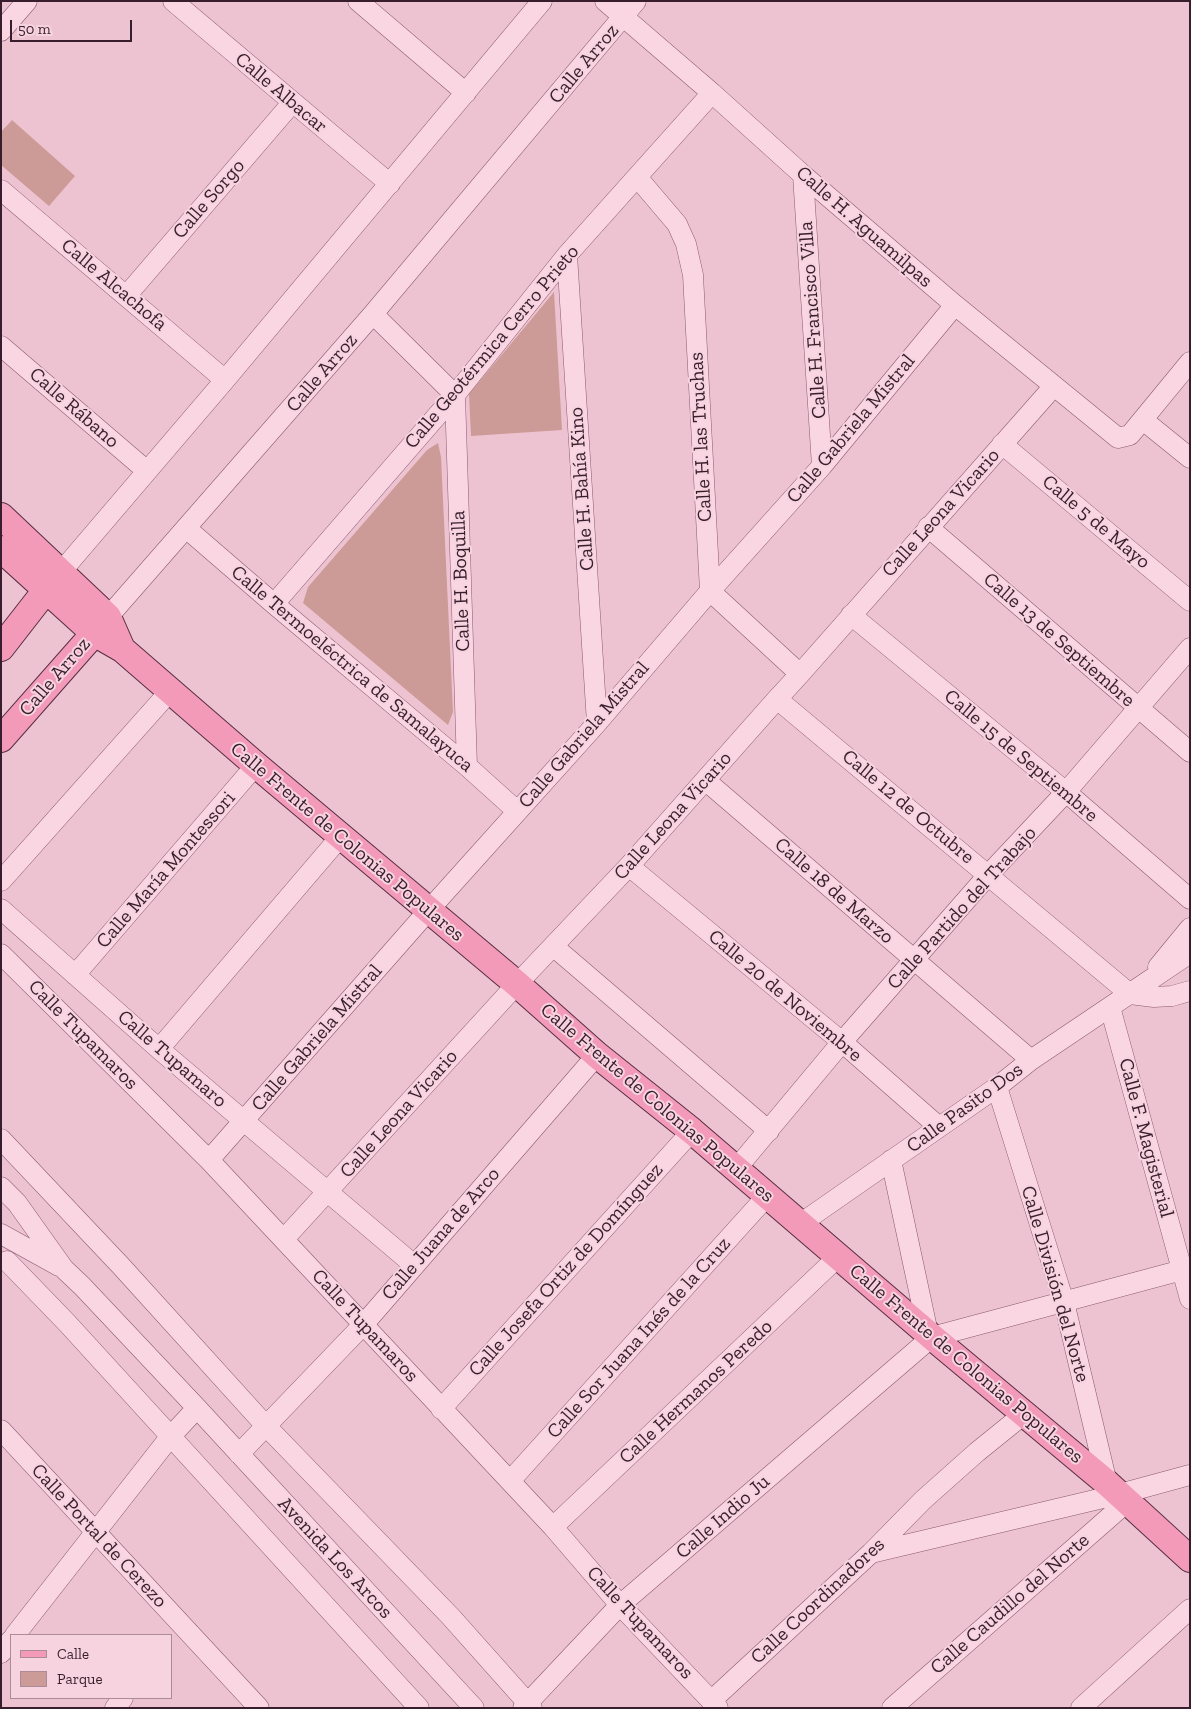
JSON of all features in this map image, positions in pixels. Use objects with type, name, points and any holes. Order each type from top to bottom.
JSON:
[{"type":"main road","points":[[1,516],[54,581]]},
{"type":"main road","points":[[1,549],[54,581]]},
{"type":"main road","points":[[1,648],[54,581]]},
{"type":"main road","name":"Calle Frente de Colonias Populares","points":[[54,581],[101,625],[122,648],[256,765],[1118,1492],[1190,1559]]},
{"type":"main road","name":"Calle Arroz","points":[[1,738],[101,625]]},
{"type":"street","points":[[1,31],[26,1]]},
{"type":"street","points":[[358,1],[466,93]]},
{"type":"street","name":"Calle H. Aguamilpas","points":[[605,1],[712,93],[803,175],[956,305],[1118,438],[1130,435],[1143,420]]},
{"type":"street","name":"Calle Arroz","points":[[101,625],[373,314],[636,1]]},
{"type":"street","points":[[54,581],[226,380],[466,93],[536,3]]},
{"type":"street","name":"Calle Albacar","points":[[181,4],[292,103],[390,184]]},
{"type":"street","name":"Calle Geotérmica Cerro Prieto","points":[[274,604],[455,395],[567,255],[712,93]]},
{"type":"street","name":"Calle Sorgo","points":[[127,295],[292,103]]},
{"type":"street","name":"Calle H. Francisco Villa","points":[[803,175],[822,466]]},
{"type":"street","name":"Calle H. las Truchas","points":[[636,177],[677,224],[686,244],[693,275],[710,591]]},
{"type":"street","name":"Calle Alcachofa","points":[[1,190],[226,380]]},
{"type":"street","name":"Calle H. Bahía Kino","points":[[567,255],[596,723]]},
{"type":"street","name":"Calle Gabriela Mistral","points":[[209,1160],[822,466],[956,305]]},
{"type":"street","points":[[373,314],[455,395]]},
{"type":"street","name":"Calle Rábano","points":[[1,346],[147,471]]},
{"type":"street","points":[[1190,362],[1143,420],[1190,458]]},
{"type":"street","name":"Calle Leona Vicario","points":[[284,1239],[517,984],[628,866],[1054,386]]},
{"type":"street","name":"Calle H. Boquilla","points":[[455,395],[468,766]]},
{"type":"street","name":"Calle 5 de Mayo","points":[[1002,444],[1190,601]]},
{"type":"street","name":"Calle Termoeléctrica de Samalayuca","points":[[186,528],[468,766],[517,811]]},
{"type":"street","name":"Calle 13 de Septiembre","points":[[928,528],[1190,752]]},
{"type":"street","points":[[710,591],[800,674]]},
{"type":"street","name":"Calle 15 de Septiembre","points":[[851,614],[1066,792],[1190,899]]},
{"type":"street","name":"Calle Partido del Trabajo","points":[[736,1169],[842,1042],[989,874],[1066,792],[1190,648]]},
{"type":"street","points":[[1,881],[171,690]]},
{"type":"street","name":"Calle 12 de Octubre","points":[[777,699],[989,874],[1137,989]]},
{"type":"street","name":"Calle María Montessori","points":[[75,975],[256,765]]},
{"type":"street","name":"Calle 18 de Marzo","points":[[705,780],[1031,1060]]},
{"type":"street","points":[[159,1049],[341,836]]},
{"type":"street","name":"Calle 20 de Noviembre","points":[[628,866],[842,1042],[938,1127]]},
{"type":"street","name":"Calle Tupamaro","points":[[1,909],[159,1049],[414,1265]]},
{"type":"street","points":[[1190,928],[1137,989],[1154,997],[1172,996],[1190,991]]},
{"type":"street","points":[[553,946],[769,1131]]},
{"type":"street","name":"Calle Pasito Dos","points":[[800,1224],[996,1087],[1031,1060],[1190,953]]},
{"type":"street","name":"Calle Tupamaros","points":[[1,954],[209,1160],[553,1527],[620,1605],[714,1704]]},
{"type":"street","name":"Calle F. Magisterial","points":[[1110,1007],[1186,1269],[1190,1299]]},
{"type":"street","name":"Calle Juana de Arco","points":[[239,1454],[363,1325],[597,1054]]},
{"type":"street","name":"Calle División del Norte","points":[[996,1087],[1064,1302],[1118,1492]]},
{"type":"street","name":"Calle Josefa Ortiz de Domínguez","points":[[441,1409],[692,1131]]},
{"type":"street","points":[[1,1139],[121,1266],[266,1426],[450,1617],[528,1706]]},
{"type":"street","points":[[892,1160],[930,1335],[1186,1269]]},
{"type":"street","name":"Avenida Los Arcos","points":[[1,1187],[17,1203],[35,1231],[64,1269],[197,1408],[474,1708]]},
{"type":"street","name":"Calle Sor Juana Inés de la Cruz","points":[[510,1481],[767,1196]]},
{"type":"street","points":[[4,1263],[35,1231]]},
{"type":"street","name":"Avenida Los Arcos","points":[[1,1234],[64,1269]]},
{"type":"street","name":"Calle Hermanos Peredo","points":[[553,1527],[839,1256]]},
{"type":"street","name":"Avenida Los Arcos","points":[[4,1263],[67,1323],[413,1706]]},
{"type":"street","name":"Calle Indio Ju","points":[[528,1706],[620,1605],[930,1335]]},
{"type":"street","points":[[16,1634],[170,1438],[197,1408]]},
{"type":"street","name":"Calle Coordinadores","points":[[714,1704],[924,1500],[976,1452],[1024,1414]]},
{"type":"street","name":"Calle Portal de Cerezo","points":[[5,1442],[96,1533],[176,1630],[258,1708]]},
{"type":"street","points":[[871,1553],[1190,1475]]},
{"type":"street","name":"Calle Caudillo del Norte","points":[[892,1708],[1118,1492]]},
{"type":"street","points":[[1081,1708],[1190,1610]]},
{"type":"street","points":[[1,1652],[10,1641]]},
{"type":"green space","points":[[12,120],[75,176],[49,206],[1,165],[1,132]]},
{"type":"green space","points":[[554,292],[562,430],[471,436],[469,394]]},
{"type":"green space","points":[[438,443],[441,457],[453,712],[448,725],[303,603],[308,587],[427,450]]}]
